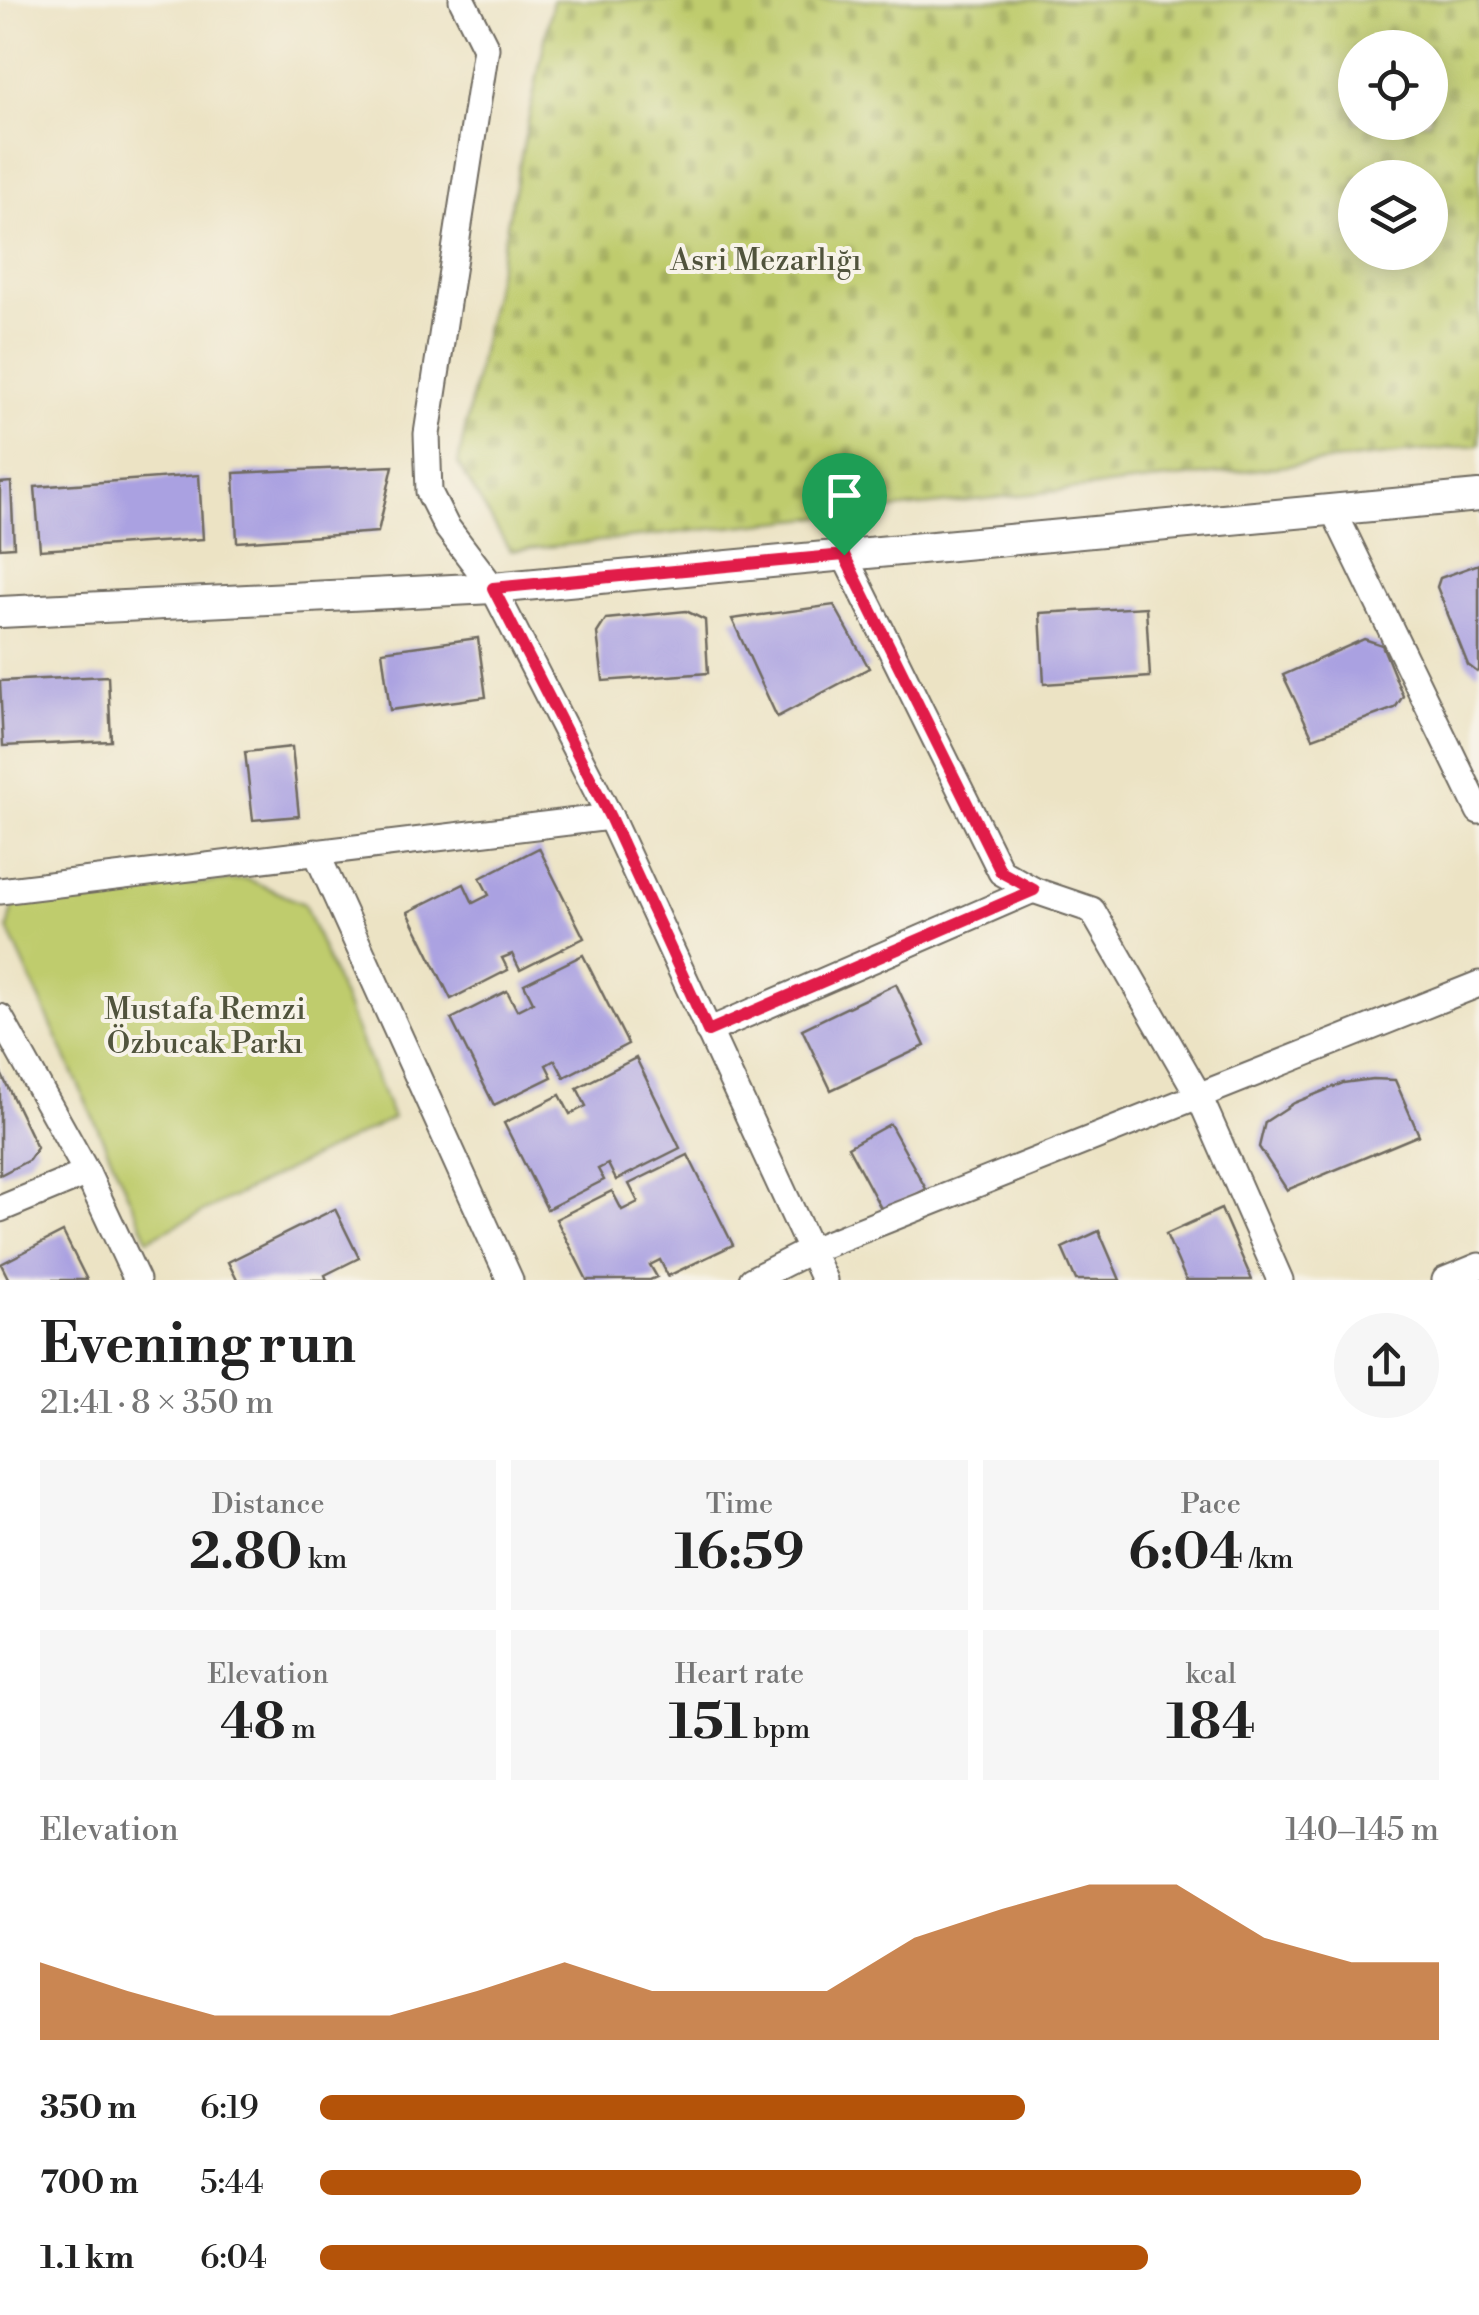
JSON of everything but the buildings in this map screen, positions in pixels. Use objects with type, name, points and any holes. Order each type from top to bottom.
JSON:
[{"type":"street","points":[[462,0],[486,48],[427,434],[428,492],[446,526],[493,588],[610,817],[824,1280]]},
{"type":"street","points":[[0,612],[493,588],[1479,496]]},
{"type":"street","points":[[1333,510],[1479,811]]},
{"type":"street","points":[[844,555],[1001,872],[1034,890],[1092,910],[1199,1096],[1280,1280]]},
{"type":"street","points":[[0,891],[610,817]]},
{"type":"street","points":[[316,852],[510,1280]]},
{"type":"street","points":[[708,1031],[1034,890]]},
{"type":"street","points":[[752,1280],[809,1251],[1479,984]]},
{"type":"street","points":[[0,1018],[87,1174],[137,1280]]},
{"type":"street","points":[[0,1209],[87,1174]]},
{"type":"street","points":[[1446,1280],[1479,1266]]},
{"type":"green space","name":"Asri Mezarlığı","points":[[553,0],[1479,0],[1479,445],[510,551],[458,464]]},
{"type":"green space","name":"Mustafa Remzi Özbucak Parkı","points":[[247,879],[304,904],[393,1118],[148,1239],[8,929],[15,899]]},
{"type":"route","points":[[844,555],[1001,872],[1034,890],[708,1031],[610,817],[493,588],[844,555]]}]
